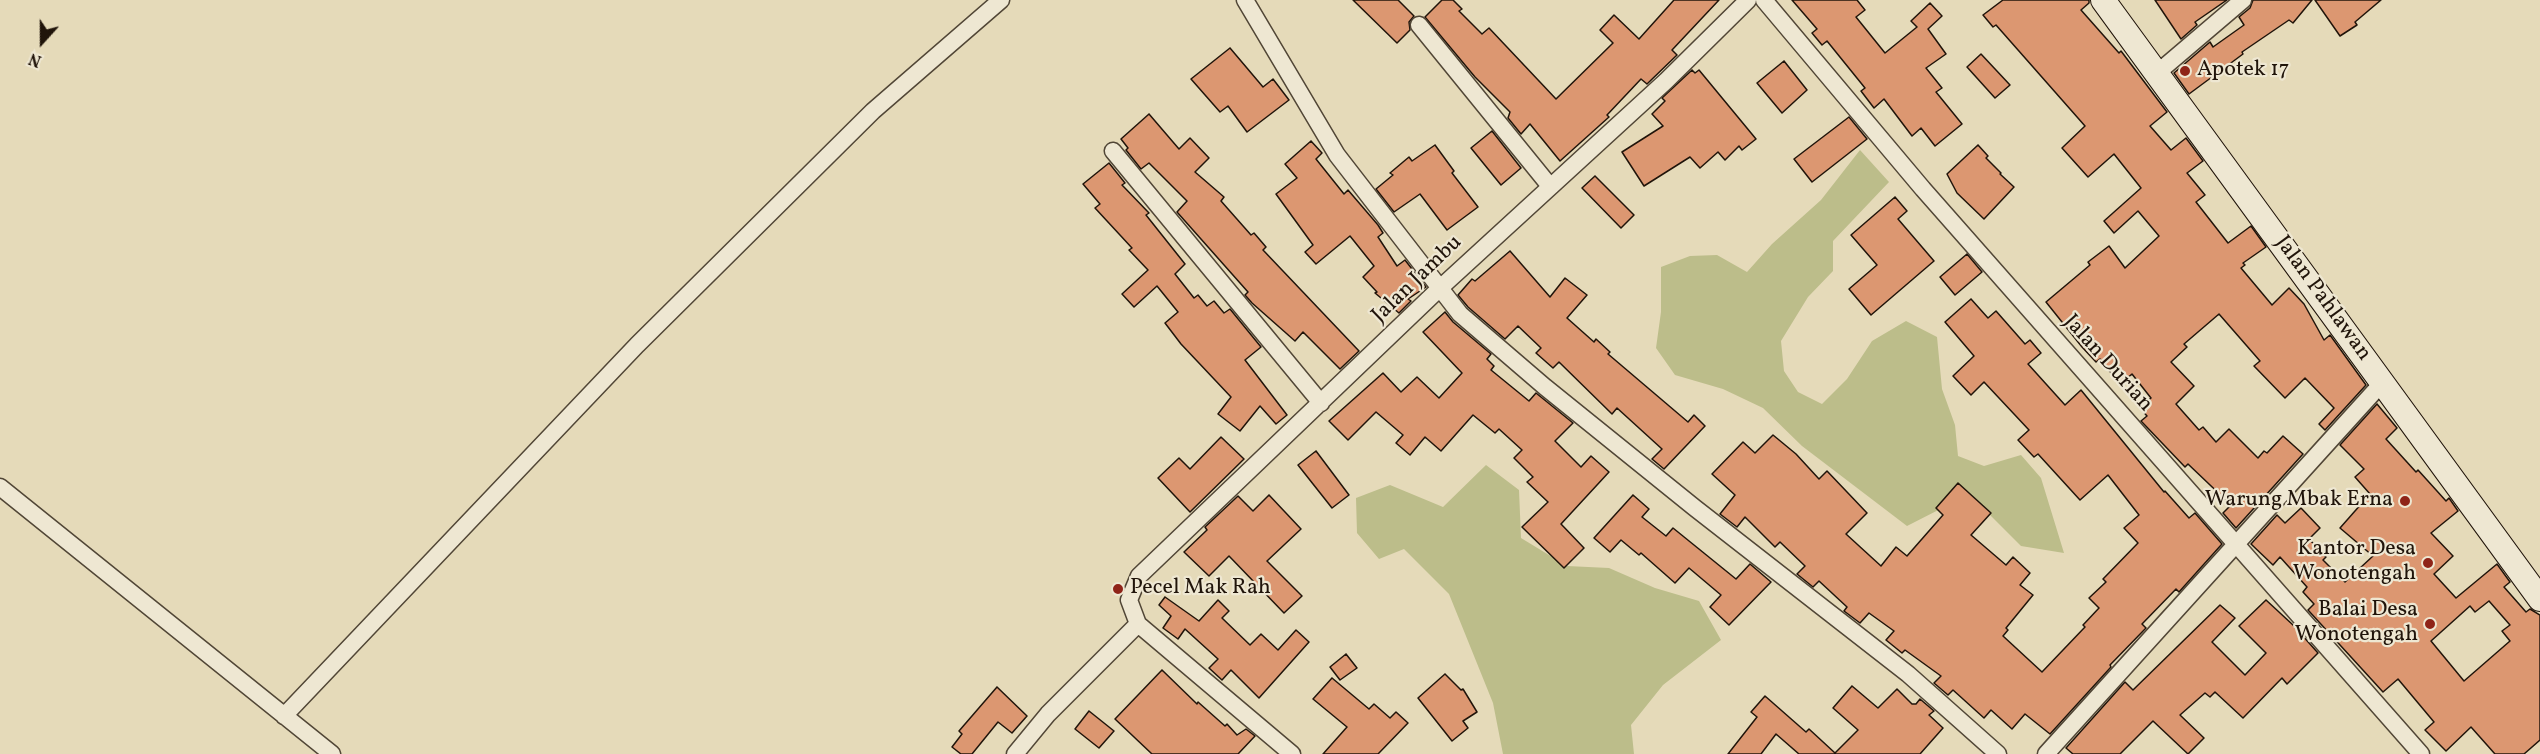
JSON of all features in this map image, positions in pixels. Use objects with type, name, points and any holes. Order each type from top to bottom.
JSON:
[{"type":"main road","name":"Jalan Pahlawan","points":[[2103,0],[2540,599]]},
{"type":"street","points":[[284,716],[662,321],[873,111],[1001,0]]},
{"type":"street","points":[[1245,0],[1337,155],[1460,314],[1520,367],[1695,508],[1908,674],[1998,754]]},
{"type":"street","name":"Jalan Jambu","points":[[1138,624],[1131,611],[1129,600],[1139,576],[1549,185],[1666,81],[1748,0]]},
{"type":"street","name":"Jalan Durian","points":[[1764,0],[1923,189],[2421,754]]},
{"type":"street","points":[[2156,74],[2243,0]]},
{"type":"street","points":[[1419,25],[1549,185]]},
{"type":"street","points":[[1113,151],[1321,403]]},
{"type":"street","points":[[2046,754],[2382,382]]},
{"type":"street","points":[[0,487],[332,754]]},
{"type":"street","points":[[1016,754],[1048,714],[1138,624],[1292,754]]},
{"type":"green space","points":[[1860,150],[1889,182],[1833,241],[1833,271],[1808,297],[1781,341],[1784,371],[1798,392],[1822,404],[1847,379],[1872,341],[1906,321],[1937,337],[1942,389],[1955,425],[1958,456],[1984,466],[2021,455],[2041,478],[2064,553],[2021,546],[1988,513],[1956,501],[1907,526],[1802,446],[1763,408],[1723,389],[1675,375],[1656,348],[1661,312],[1661,267],[1690,256],[1717,255],[1747,272],[1772,244],[1821,200]]},
{"type":"green space","points":[[1486,465],[1519,490],[1521,538],[1567,566],[1609,568],[1655,588],[1699,601],[1721,640],[1663,685],[1631,725],[1634,754],[1503,754],[1493,703],[1449,594],[1404,549],[1379,559],[1357,533],[1356,498],[1390,485],[1443,507]]},
{"type":"building","points":[[1353,0],[1398,0],[1414,16],[1409,22],[1410,30],[1397,43]]},
{"type":"building","points":[[1442,0],[1453,0],[1462,9],[1459,11],[1482,34],[1489,28],[1556,99],[1613,43],[1600,30],[1614,15],[1639,39],[1674,0],[1719,0],[1672,50],[1677,55],[1647,84],[1641,79],[1607,115],[1609,117],[1560,161],[1530,124],[1521,134],[1508,118],[1510,112],[1475,77],[1425,17]]},
{"type":"building","points":[[1792,0],[1857,0],[1865,10],[1856,17],[1885,53],[1917,27],[1911,21],[1930,3],[1942,16],[1928,29],[1946,54],[1926,68],[1942,88],[1936,92],[1962,124],[1935,146],[1921,128],[1912,136],[1884,99],[1874,108],[1861,91],[1865,88],[1827,41],[1822,45],[1812,33],[1817,29]]},
{"type":"building","points":[[2003,0],[2089,0],[2089,3],[2081,10],[2119,53],[2121,51],[2167,112],[2150,126],[2171,150],[2186,138],[2203,161],[2187,173],[2205,195],[2196,202],[2228,243],[2251,226],[2266,247],[2243,263],[2245,265],[2241,268],[2272,305],[2289,288],[2304,304],[2324,340],[2330,335],[2366,385],[2325,430],[2319,424],[2334,408],[2305,378],[2285,398],[2254,366],[2260,361],[2219,314],[2184,344],[2187,347],[2171,362],[2194,386],[2176,404],[2199,430],[2203,427],[2216,442],[2229,429],[2258,458],[2264,451],[2267,453],[2283,436],[2303,454],[2236,528],[2223,513],[2231,505],[2188,464],[2185,467],[2141,421],[2147,416],[2140,408],[2151,398],[2132,374],[2120,384],[2100,359],[2096,362],[2082,347],[2046,302],[2090,265],[2088,262],[2109,246],[2125,268],[2159,236],[2138,211],[2114,233],[2104,221],[2141,188],[2114,154],[2088,177],[2062,148],[2085,126],[1996,25],[1993,27],[1983,15]]},
{"type":"building","points":[[2155,0],[2227,0],[2195,22],[2197,25],[2181,39]]},
{"type":"building","points":[[2253,0],[2312,0],[2293,23],[2289,20],[2242,52],[2243,54],[2189,94],[2174,73],[2210,42],[2213,47],[2244,25],[2239,17],[2250,8]]},
{"type":"building","points":[[2315,0],[2381,0],[2355,22],[2357,25],[2340,36]]},
{"type":"building","points":[[1230,48],[1263,87],[1273,79],[1289,100],[1247,132],[1228,106],[1220,112],[1191,79]]},
{"type":"building","points":[[1981,54],[2010,85],[1995,98],[1967,67]]},
{"type":"building","points":[[1784,61],[1807,90],[1782,113],[1757,83]]},
{"type":"building","points":[[1692,70],[1695,73],[1699,70],[1756,139],[1742,150],[1739,146],[1725,160],[1718,152],[1700,168],[1690,157],[1644,186],[1622,152],[1663,126],[1652,114],[1665,101],[1662,98]]},
{"type":"building","points":[[1149,114],[1179,149],[1190,138],[1209,158],[1195,172],[1224,197],[1221,201],[1251,235],[1254,233],[1266,247],[1263,250],[1359,351],[1340,369],[1303,332],[1295,341],[1252,303],[1245,295],[1248,292],[1177,212],[1187,201],[1149,163],[1141,169],[1126,150],[1128,148],[1121,139]]},
{"type":"building","points":[[1849,117],[1867,139],[1812,182],[1794,159]]},
{"type":"building","points":[[1492,131],[1521,168],[1501,185],[1471,148]]},
{"type":"building","points":[[1311,141],[1322,153],[1316,159],[1344,194],[1348,190],[1378,225],[1383,233],[1378,237],[1397,266],[1405,260],[1426,287],[1408,299],[1411,301],[1399,313],[1375,293],[1377,292],[1363,277],[1374,266],[1350,236],[1316,264],[1305,252],[1313,245],[1276,194],[1297,178],[1285,164]]},
{"type":"building","points":[[1435,145],[1454,171],[1452,173],[1478,207],[1447,230],[1420,194],[1394,212],[1376,189],[1409,157],[1412,161]]},
{"type":"building","points":[[1978,145],[1988,156],[1986,158],[2014,187],[1984,219],[1957,193],[1947,174]]},
{"type":"building","points":[[1109,163],[1125,183],[1122,185],[1149,213],[1146,215],[1185,264],[1175,274],[1194,298],[1198,295],[1207,306],[1214,301],[1224,313],[1230,309],[1261,347],[1245,360],[1287,415],[1276,424],[1260,406],[1240,431],[1218,414],[1231,397],[1181,344],[1165,323],[1178,312],[1157,286],[1134,307],[1122,294],[1148,270],[1129,250],[1132,248],[1095,208],[1100,204],[1083,184]]},
{"type":"building","points":[[1595,176],[1634,215],[1621,228],[1582,188]]},
{"type":"building","points":[[1895,197],[1907,211],[1898,219],[1934,261],[1871,315],[1849,289],[1877,265],[1851,235]]},
{"type":"building","points":[[1510,251],[1550,297],[1565,278],[1587,295],[1567,318],[1594,342],[1596,339],[1610,352],[1608,354],[1688,422],[1694,415],[1705,426],[1664,469],[1652,459],[1662,449],[1617,408],[1612,414],[1559,362],[1553,368],[1536,353],[1541,348],[1518,326],[1505,339],[1468,307],[1458,295],[1472,279],[1475,281]]},
{"type":"building","points":[[1967,254],[1982,272],[1955,295],[1940,277]]},
{"type":"building","points":[[1971,299],[1988,318],[1996,311],[2025,344],[2030,340],[2041,353],[2028,364],[2065,405],[2081,390],[2164,492],[2189,518],[2195,513],[2222,544],[2179,592],[2176,589],[2142,624],[2146,628],[2110,665],[2111,667],[2050,734],[2025,714],[2012,729],[1991,710],[1984,718],[1953,690],[1948,695],[1934,683],[1941,676],[1905,650],[1902,653],[1886,640],[1894,631],[1869,613],[1860,623],[1844,611],[1847,607],[1819,581],[1813,587],[1797,574],[1805,566],[1780,542],[1775,547],[1745,517],[1737,527],[1720,514],[1735,495],[1712,474],[1743,442],[1755,453],[1773,435],[1796,454],[1819,479],[1827,471],[1867,513],[1846,534],[1881,566],[1896,547],[1907,556],[1943,515],[1936,508],[1958,483],[1991,513],[1971,535],[2006,565],[2013,557],[2030,573],[2020,585],[2033,595],[2006,628],[2008,630],[2003,636],[2042,672],[2085,627],[2083,625],[2099,608],[2089,598],[2106,582],[2103,579],[2138,543],[2124,528],[2139,515],[2108,475],[2080,500],[2038,454],[2034,457],[2018,440],[2029,430],[1984,382],[1971,395],[1953,376],[1974,356],[1945,322]]},
{"type":"building","points":[[1445,312],[1453,322],[1491,354],[1487,359],[1494,366],[1491,370],[1529,401],[1536,393],[1573,423],[1555,441],[1581,467],[1591,456],[1609,472],[1561,524],[1584,548],[1564,568],[1522,527],[1548,502],[1527,482],[1533,477],[1514,458],[1522,450],[1499,429],[1495,433],[1473,415],[1441,451],[1425,437],[1410,455],[1396,443],[1403,435],[1376,412],[1348,440],[1329,421],[1383,373],[1401,392],[1417,377],[1439,398],[1462,373],[1423,332]]},
{"type":"building","points":[[2377,404],[2397,428],[2386,439],[2446,501],[2449,498],[2458,511],[2431,533],[2453,556],[2434,574],[2456,598],[2497,564],[2510,582],[2504,587],[2526,612],[2530,609],[2540,615],[2540,740],[2524,754],[2495,754],[2471,727],[2446,751],[2425,730],[2434,722],[2398,679],[2383,692],[2308,610],[2314,604],[2303,592],[2307,587],[2280,557],[2273,565],[2251,544],[2277,515],[2285,523],[2301,508],[2320,528],[2309,539],[2326,557],[2323,560],[2345,582],[2373,556],[2340,528],[2370,494],[2355,477],[2364,469],[2340,445]],"holes":[[[2489,601],[2510,625],[2502,631],[2510,641],[2464,681],[2431,641],[2470,606],[2475,612]]]},
{"type":"building","points":[[1221,437],[1244,459],[1190,512],[1158,478],[1179,458],[1190,469]]},
{"type":"building","points":[[1316,451],[1349,495],[1332,508],[1298,465]]},
{"type":"building","points":[[1269,495],[1301,529],[1267,561],[1302,596],[1284,613],[1229,556],[1209,576],[1184,552],[1207,530],[1205,527],[1238,496],[1253,511]]},
{"type":"building","points":[[1633,495],[1649,509],[1642,517],[1666,536],[1673,528],[1736,579],[1750,564],[1771,582],[1729,625],[1710,607],[1721,595],[1689,568],[1675,583],[1641,553],[1639,555],[1621,540],[1610,552],[1594,538]]},
{"type":"building","points":[[1165,597],[1199,621],[1218,600],[1229,611],[1222,618],[1250,645],[1261,634],[1278,650],[1296,630],[1309,642],[1259,698],[1231,670],[1222,680],[1209,668],[1218,659],[1185,629],[1178,639],[1163,628],[1171,616],[1159,605]]},
{"type":"building","points":[[2266,600],[2318,653],[2287,684],[2282,678],[2243,718],[2215,692],[2210,697],[2205,693],[2180,715],[2204,738],[2188,754],[2153,721],[2120,754],[2073,754],[2066,748],[2125,682],[2133,690],[2220,605],[2235,618],[2212,642],[2245,675],[2266,653],[2239,626]]},
{"type":"building","points":[[1346,654],[1357,668],[1340,680],[1330,667]]},
{"type":"building","points":[[1162,670],[1197,704],[1198,702],[1225,726],[1227,724],[1237,735],[1246,729],[1255,736],[1238,754],[1152,754],[1115,719]]},
{"type":"building","points":[[1445,674],[1461,690],[1463,689],[1477,712],[1463,721],[1468,728],[1452,741],[1418,698]]},
{"type":"building","points":[[1332,678],[1369,709],[1374,704],[1390,718],[1396,712],[1408,723],[1378,754],[1323,754],[1347,727],[1313,699]]},
{"type":"building","points":[[1852,686],[1878,708],[1897,689],[1912,704],[1916,704],[1920,699],[1934,711],[1929,715],[1943,728],[1920,754],[1799,754],[1776,734],[1761,754],[1728,754],[1757,717],[1751,712],[1765,696],[1806,732],[1809,729],[1835,753],[1858,730],[1833,708]]},
{"type":"building","points":[[997,687],[1027,716],[1012,733],[998,722],[972,754],[961,754],[952,747],[962,734],[959,731]]},
{"type":"building","points":[[1089,711],[1114,731],[1099,748],[1075,729]]},
{"type":"place","name":"Apotek 17","points":[[2185,71]]},
{"type":"place","name":"Warung Mbak Erna","points":[[2405,501]]},
{"type":"place","name":"Kantor Desa Wonotengah","points":[[2428,563]]},
{"type":"place","name":"Pecel Mak Rah","points":[[1118,589]]},
{"type":"place","name":"Balai Desa Wonotengah","points":[[2430,624]]}]
